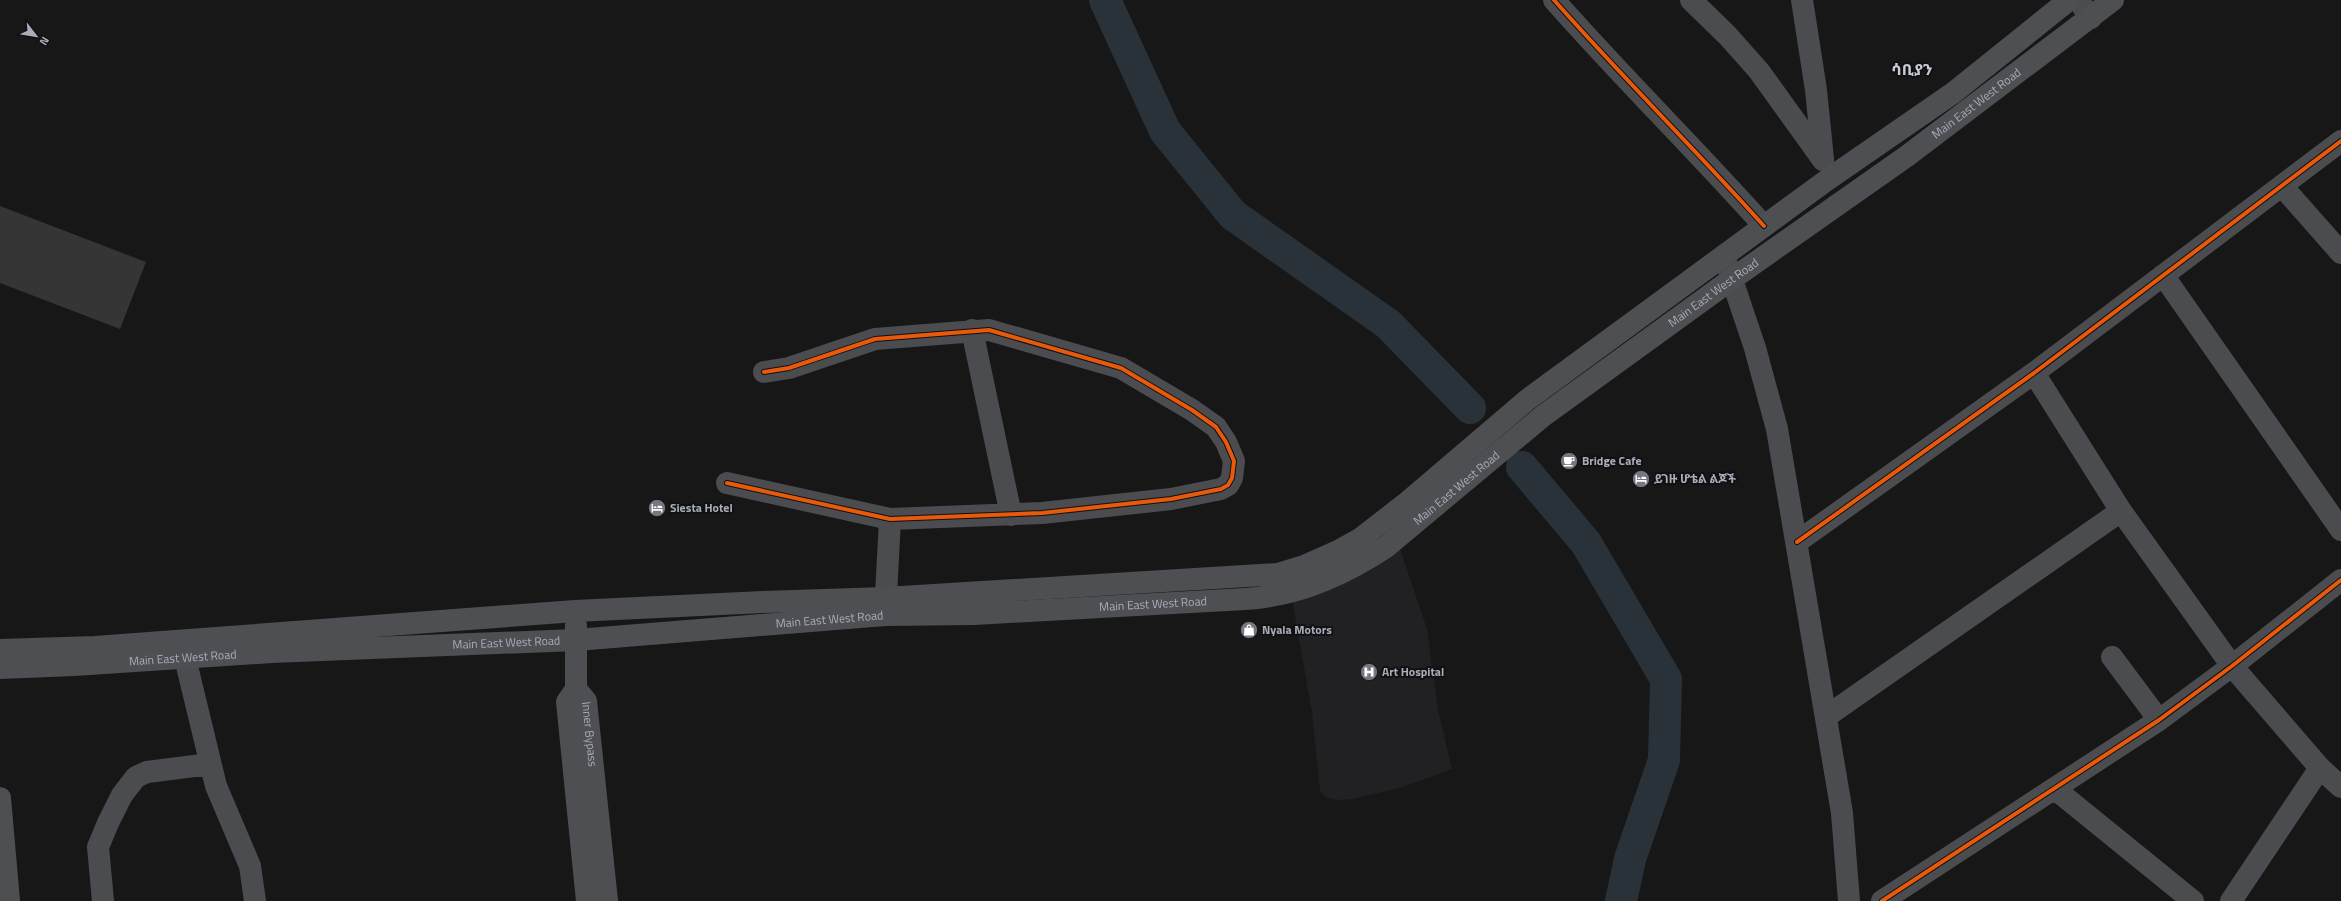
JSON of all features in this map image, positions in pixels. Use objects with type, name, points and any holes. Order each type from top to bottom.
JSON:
[{"type":"main road","name":"Main East West Road","points":[[0,668],[575,611],[763,602],[885,607],[974,614],[1268,598],[1313,585],[1360,565],[1386,548],[1412,512],[1527,400],[1764,226],[1825,170],[1953,93],[2069,0]]},
{"type":"main road","name":"Main East West Road","points":[[0,650],[95,647],[272,652],[576,640],[763,625],[974,592],[1278,574],[1326,557],[1412,512],[1543,416],[1618,364],[1732,279],[1907,156],[2113,0]]},
{"type":"main road","points":[[1604,344],[1618,364]]},
{"type":"main road","points":[[1243,576],[1245,599]]},
{"type":"main road","points":[[974,592],[974,614]]},
{"type":"main road","points":[[763,602],[763,625]]},
{"type":"main road","points":[[575,611],[576,689]]},
{"type":"main road","name":"Inner Bypass","points":[[587,901],[567,702],[576,689],[586,701],[607,901]]},
{"type":"main road","points":[[0,798],[9,901]]},
{"type":"street","points":[[1554,0],[1589,40],[1702,157],[1764,226]]},
{"type":"street","points":[[1691,0],[1727,34],[1759,71],[1825,170]]},
{"type":"street","points":[[2078,0],[2090,18]]},
{"type":"street","points":[[1809,4],[1816,90],[1825,170]]},
{"type":"street","points":[[1797,542],[2034,373],[2341,141]]},
{"type":"street","points":[[2282,186],[2341,253]]},
{"type":"street","points":[[1724,256],[1755,348],[1777,428],[1815,655],[1827,716],[1842,813],[1849,901]]},
{"type":"street","points":[[2163,275],[2341,530]]},
{"type":"street","points":[[727,483],[890,519],[1010,515],[1171,499],[1221,489],[1228,485],[1232,478],[1234,461],[1226,442],[1216,427],[1192,410],[1120,368],[989,330],[972,330],[875,339],[789,368],[764,372]]},
{"type":"street","points":[[972,330],[1010,515]]},
{"type":"street","points":[[2034,373],[2121,511],[2232,666],[2320,768],[2341,787]]},
{"type":"street","points":[[1827,716],[2121,511]]},
{"type":"street","points":[[885,607],[890,519]]},
{"type":"street","points":[[1882,901],[2055,790],[2159,720],[2232,666],[2341,580]]},
{"type":"street","points":[[185,650],[216,786],[250,866],[255,901]]},
{"type":"street","points":[[2112,657],[2159,720]]},
{"type":"street","points":[[103,901],[98,847],[119,802],[136,778],[147,772],[210,764]]},
{"type":"street","points":[[2231,901],[2320,768]]},
{"type":"street","points":[[2055,790],[2193,901]]},
{"type":"shaded area","name":"Art Hospital","points":[[1399,546],[1427,629],[1438,710],[1452,769],[1400,788],[1352,799],[1338,800],[1325,797],[1320,790],[1312,712],[1292,599]]},
{"type":"building","points":[[0,206],[146,262],[120,329],[0,283]]},
{"type":"waterway","points":[[1105,0],[1165,131],[1233,215],[1388,324],[1470,408]]},
{"type":"waterway","points":[[1522,467],[1586,543],[1666,679],[1664,760],[1630,859],[1621,901]]},
{"type":"cycle path","points":[[1554,0],[1764,226]]},
{"type":"cycle path","points":[[1797,542],[2034,373],[2341,141]]},
{"type":"cycle path","points":[[727,483],[890,519],[1042,513],[1171,499],[1221,489],[1228,485],[1232,478],[1234,461],[1226,442],[1216,427],[1192,410],[1121,368],[989,330],[875,339],[789,368],[764,372]]},
{"type":"cycle path","points":[[1882,901],[2159,720],[2232,666],[2341,580]]},
{"type":"place","name":"Bridge Cafe","points":[[1569,461]]},
{"type":"place","name":"ይገዙ ሆቴል ልጆች","points":[[1641,479]]},
{"type":"place","name":"Siesta Hotel","points":[[657,508]]},
{"type":"place","name":"Nyala Motors","points":[[1249,630]]},
{"type":"place","name":"Art Hospital","points":[[1369,672]]},
{"type":"district","name":"ሳቢያን","points":[[1912,69]]}]
